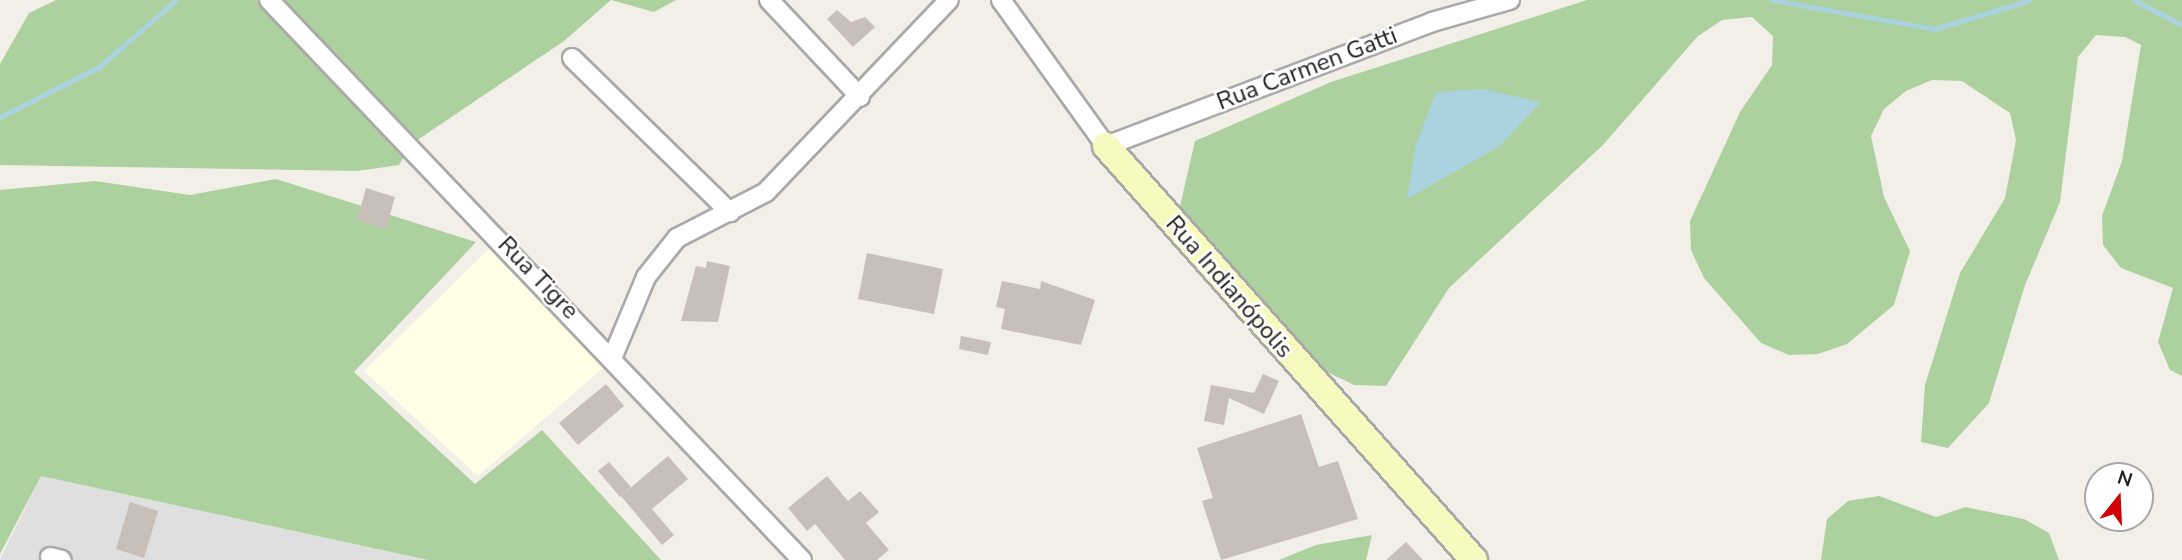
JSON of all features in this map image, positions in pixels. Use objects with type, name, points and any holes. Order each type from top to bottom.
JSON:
[{"type":"street","name":"Rua Tigre","points":[[269,0],[613,356],[802,560]]},
{"type":"street","points":[[769,0],[860,97]]},
{"type":"street","points":[[613,356],[646,277],[677,238],[766,192],[860,97],[949,0]]},
{"type":"street","name":"Rua Indianópolis","points":[[1002,0],[1106,146],[1474,560]]},
{"type":"street","name":"Rua Carmen Gatti","points":[[1106,146],[1432,22],[1510,0]]},
{"type":"street","points":[[572,58],[730,212]]},
{"type":"shaded area","points":[[489,249],[608,364],[478,476],[364,371]]},
{"type":"shaded area","points":[[41,476],[428,560],[0,560]]},
{"type":"green space","points":[[56,0],[611,0],[564,41],[413,143],[399,165],[357,171],[0,165],[0,64],[29,13]]},
{"type":"green space","points":[[611,0],[676,0],[654,12]]},
{"type":"green space","points":[[1587,0],[2182,0],[2182,376],[2170,370],[2158,342],[2173,288],[2121,268],[2103,245],[2102,216],[2122,161],[2141,45],[2125,37],[2096,35],[2078,57],[2060,202],[2025,285],[1989,403],[1948,448],[1921,442],[1925,385],[1960,273],[2005,198],[2016,140],[2010,113],[1962,81],[1932,80],[1906,91],[1884,109],[1871,136],[1884,197],[1910,251],[1894,305],[1847,344],[1818,354],[1789,355],[1761,343],[1704,278],[1691,250],[1690,221],[1740,112],[1772,65],[1773,36],[1752,17],[1722,20],[1697,37],[1603,145],[1449,288],[1386,386],[1354,385],[1304,361],[1210,258],[1180,206],[1195,141],[1331,82]]},
{"type":"green space","points":[[276,179],[476,242],[354,372],[475,484],[542,430],[661,560],[428,560],[41,476],[0,554],[0,190],[95,181],[190,195]]},
{"type":"green space","points":[[1879,496],[1936,517],[1965,507],[2024,519],[2049,533],[2059,560],[1821,560],[1827,519],[1848,501]]},
{"type":"green space","points":[[1372,535],[1366,560],[1279,560],[1316,545]]},
{"type":"water","points":[[1482,89],[1541,102],[1500,146],[1407,199],[1416,145],[1436,92]]},
{"type":"building","points":[[837,10],[851,22],[865,17],[875,27],[853,47],[827,19]]},
{"type":"building","points":[[366,188],[395,197],[386,229],[357,220]]},
{"type":"building","points":[[867,253],[943,269],[934,314],[858,299]]},
{"type":"building","points":[[707,261],[730,266],[718,322],[681,321],[696,266],[706,268]]},
{"type":"building","points":[[1002,281],[1040,289],[1041,281],[1095,300],[1081,345],[1001,329],[1005,309],[996,307]]},
{"type":"building","points":[[961,336],[991,342],[988,355],[959,349]]},
{"type":"building","points":[[1263,374],[1279,381],[1264,414],[1229,398],[1224,425],[1204,421],[1211,385],[1254,393]]},
{"type":"building","points":[[606,384],[624,406],[578,445],[559,423]]},
{"type":"building","points":[[1301,414],[1319,467],[1338,461],[1358,519],[1221,560],[1202,501],[1213,498],[1197,448]]},
{"type":"building","points":[[668,456],[688,479],[652,509],[674,535],[662,545],[621,496]]},
{"type":"building","points":[[609,462],[631,487],[620,497],[598,471]]},
{"type":"building","points":[[827,476],[848,501],[860,491],[879,512],[866,523],[889,550],[877,560],[845,560],[815,524],[807,531],[788,508]]},
{"type":"building","points":[[130,502],[158,511],[144,558],[116,549]]},
{"type":"building","points":[[1406,542],[1423,560],[1386,560]]},
{"type":"waterway","points":[[0,117],[99,67],[176,0]]},
{"type":"waterway","points":[[1772,0],[1935,29],[2030,0]]},
{"type":"waterway","points":[[2134,0],[2182,25]]}]
